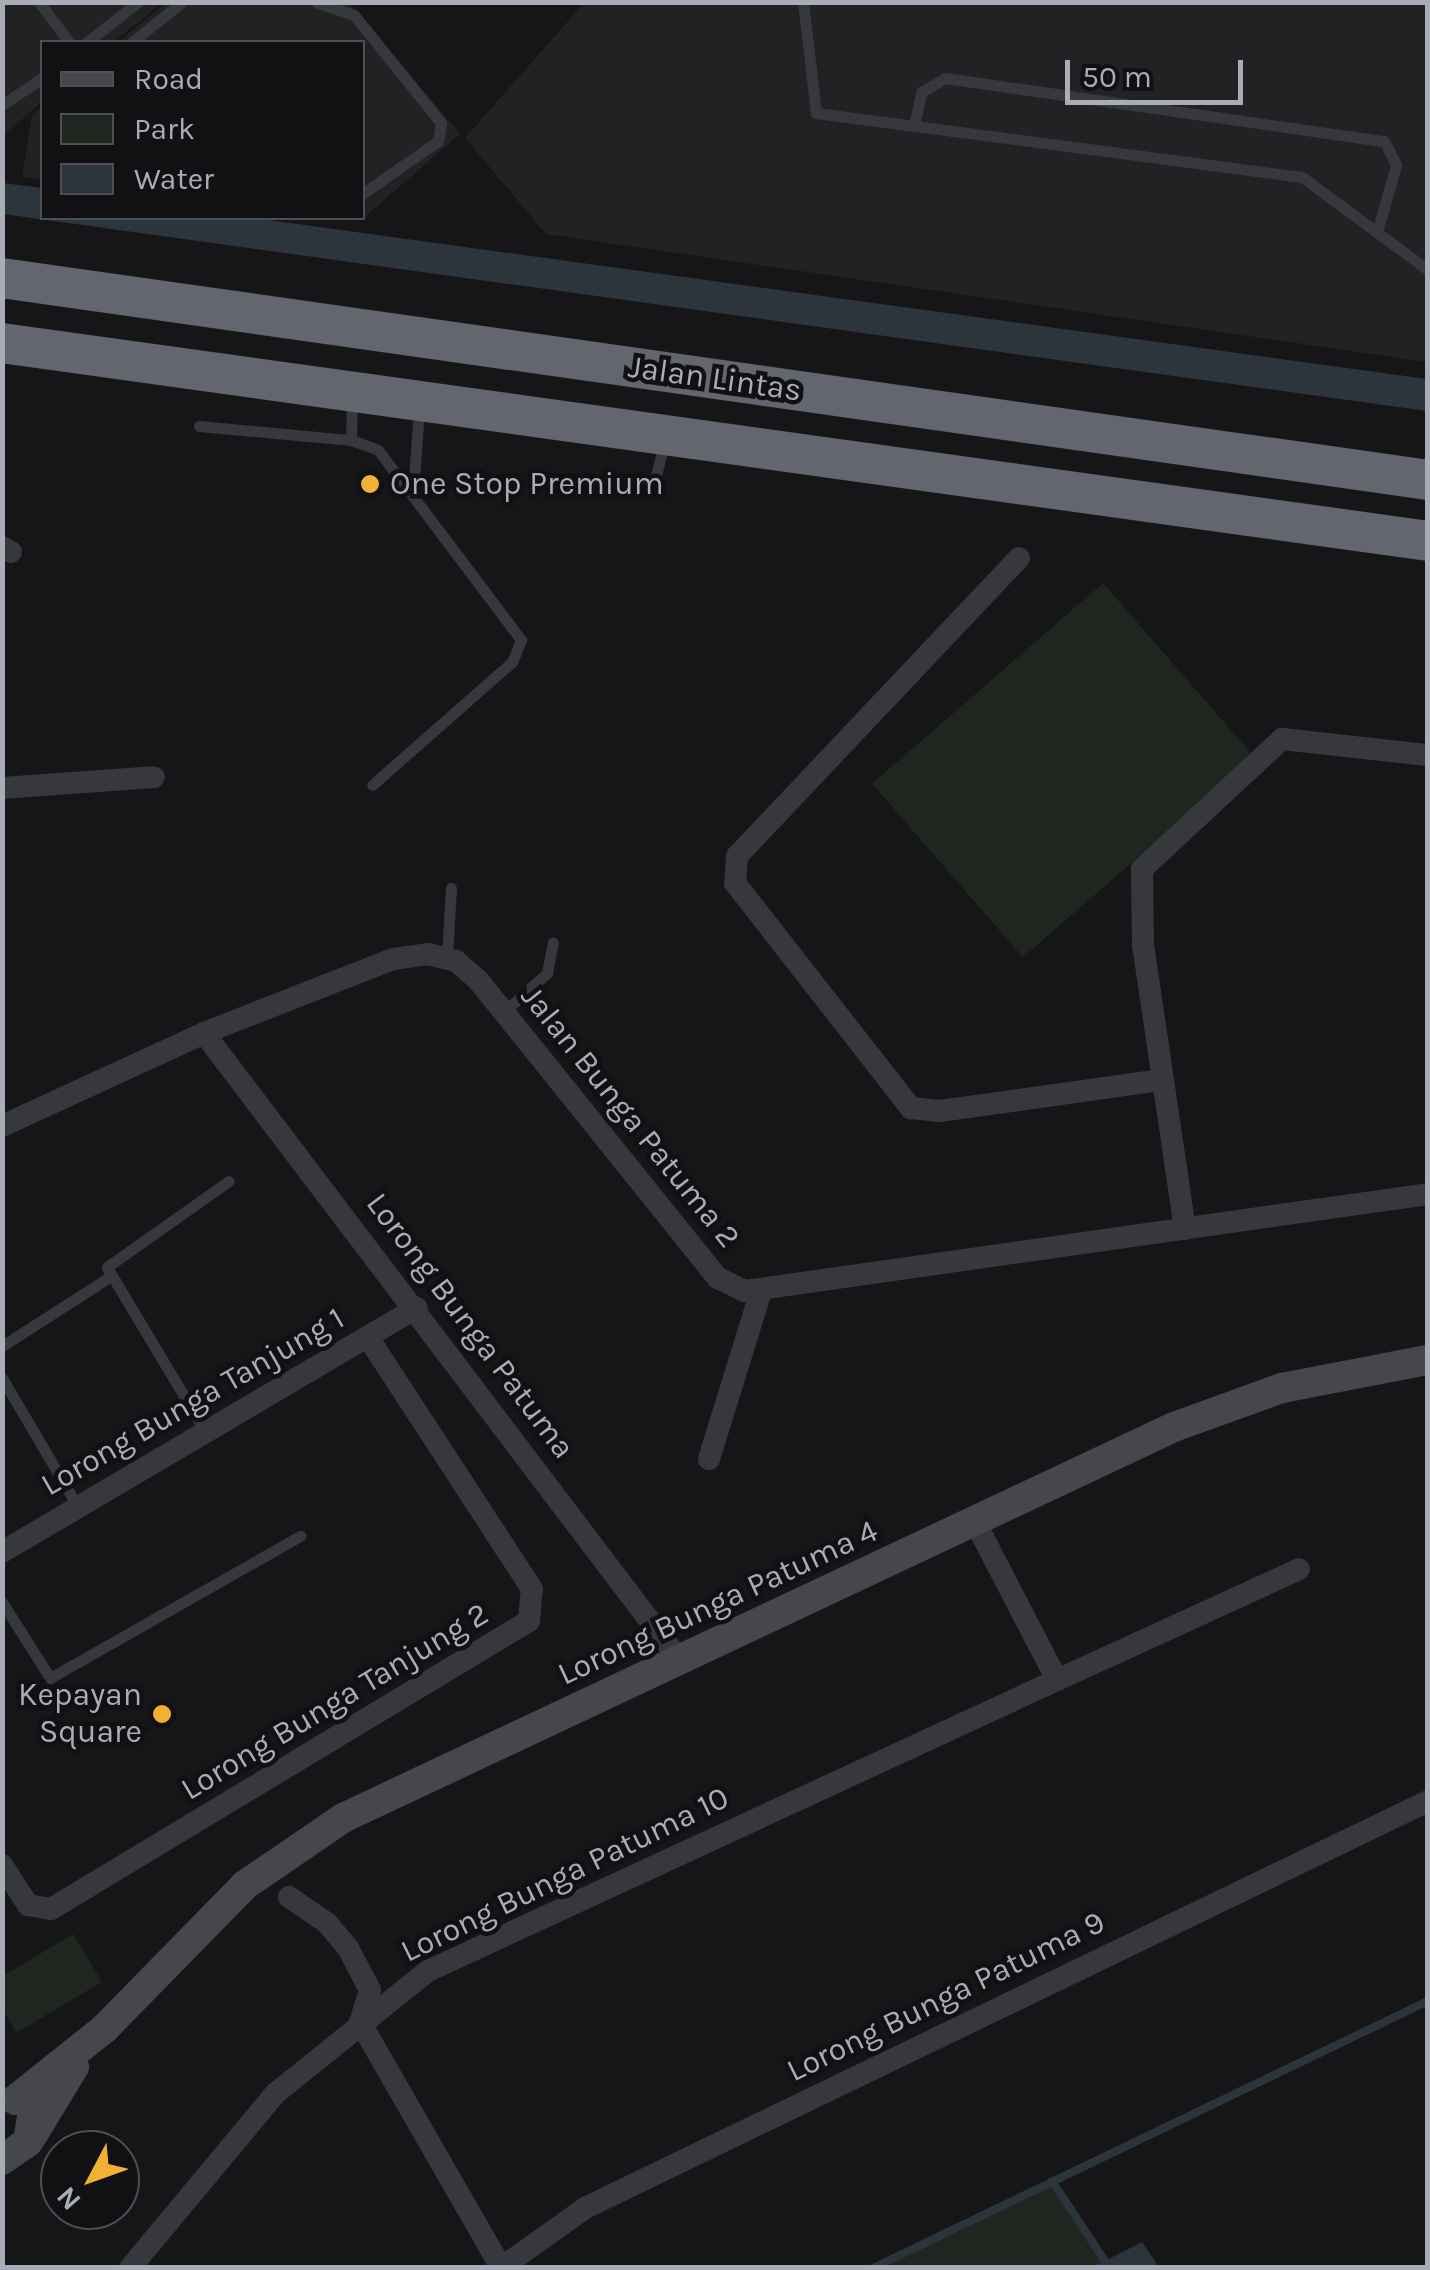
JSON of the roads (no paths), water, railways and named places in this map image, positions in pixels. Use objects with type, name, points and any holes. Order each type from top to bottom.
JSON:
[{"type":"highway","name":"Jalan Lintas","points":[[4,276],[1428,480]]},
{"type":"highway","name":"Jalan Lintas","points":[[2,344],[1428,541]]},
{"type":"highway","points":[[1020,421],[1002,426],[994,436],[1003,456],[1124,476],[1174,504]]},
{"type":"street","points":[[1020,558],[737,856],[735,883],[911,1108],[940,1111],[1160,1080]]},
{"type":"street","points":[[1186,1229],[1160,1080],[1138,888],[1152,855],[1282,738],[1428,755]]},
{"type":"street","points":[[2,788],[154,777]]},
{"type":"street","points":[[2,1126],[204,1033],[393,960],[447,958]]},
{"type":"street","name":"Jalan Bunga Patuma 2","points":[[447,958],[466,968],[505,1011],[718,1278],[761,1291],[1428,1194]]},
{"type":"street","name":"Lorong Bunga Patuma","points":[[204,1033],[417,1308],[681,1662]]},
{"type":"street","points":[[709,1459],[761,1291]]},
{"type":"street","name":"Lorong Bunga Tanjung 1","points":[[2,1552],[417,1308]]},
{"type":"street","name":"Lorong Bunga Tanjung 2","points":[[2,1865],[28,1905],[52,1909],[528,1622],[532,1589],[368,1337]]},
{"type":"street","name":"Lorong Bunga Patuma 4","points":[[104,2029],[245,1885],[311,1835],[1230,1405],[1310,1381],[1428,1360]]},
{"type":"street","points":[[975,1522],[1057,1680]]},
{"type":"street","name":"Lorong Bunga Patuma 10","points":[[130,2268],[276,2093],[428,1971],[1299,1568]]},
{"type":"street","name":"Lorong Bunga Patuma 9","points":[[501,2267],[585,2208],[1428,1801]]},
{"type":"street","points":[[289,1897],[327,1922],[348,1948],[370,1990],[360,2022],[501,2267]]},
{"type":"street","points":[[13,2150],[30,2114],[6,2098],[104,2029]]},
{"type":"street","points":[[13,2150],[104,2029]]},
{"type":"lane","points":[[40,2],[68,40]]},
{"type":"lane","points":[[90,40],[138,2]]},
{"type":"lane","points":[[134,40],[182,2]]},
{"type":"lane","points":[[316,2],[354,14],[441,123],[438,141],[365,192]]},
{"type":"lane","points":[[804,2],[816,113],[1302,176],[1428,270]]},
{"type":"lane","points":[[914,126],[921,92],[945,78],[1384,140],[1396,166],[1377,232]]},
{"type":"lane","points":[[2,105],[40,84]]},
{"type":"lane","points":[[351,440],[352,392]]},
{"type":"lane","points":[[412,494],[419,402]]},
{"type":"lane","points":[[199,426],[351,440],[378,450],[521,640],[521,651],[372,784]]},
{"type":"lane","points":[[653,488],[666,436]]},
{"type":"lane","points":[[447,958],[452,888]]},
{"type":"lane","points":[[505,1011],[547,974],[554,942]]},
{"type":"lane","points":[[2,1346],[108,1278],[113,1258],[230,1182]]},
{"type":"lane","points":[[108,1278],[205,1431]]},
{"type":"lane","points":[[2,1378],[78,1507]]},
{"type":"lane","points":[[2,1602],[50,1678],[300,1536]]},
{"type":"water","points":[[3,183],[40,188],[40,219],[3,214]]},
{"type":"water","points":[[46,220],[269,220],[1427,379],[1427,411]]},
{"type":"water","points":[[1142,2242],[1159,2267],[1091,2267],[1105,2261]]},
{"type":"waterway","points":[[873,2268],[1428,2001]]},
{"type":"waterway","points":[[1052,2181],[1105,2261]]},
{"type":"place","name":"One Stop Premium","points":[[370,484]]},
{"type":"place","name":"Kepayan Square","points":[[162,1714]]}]
